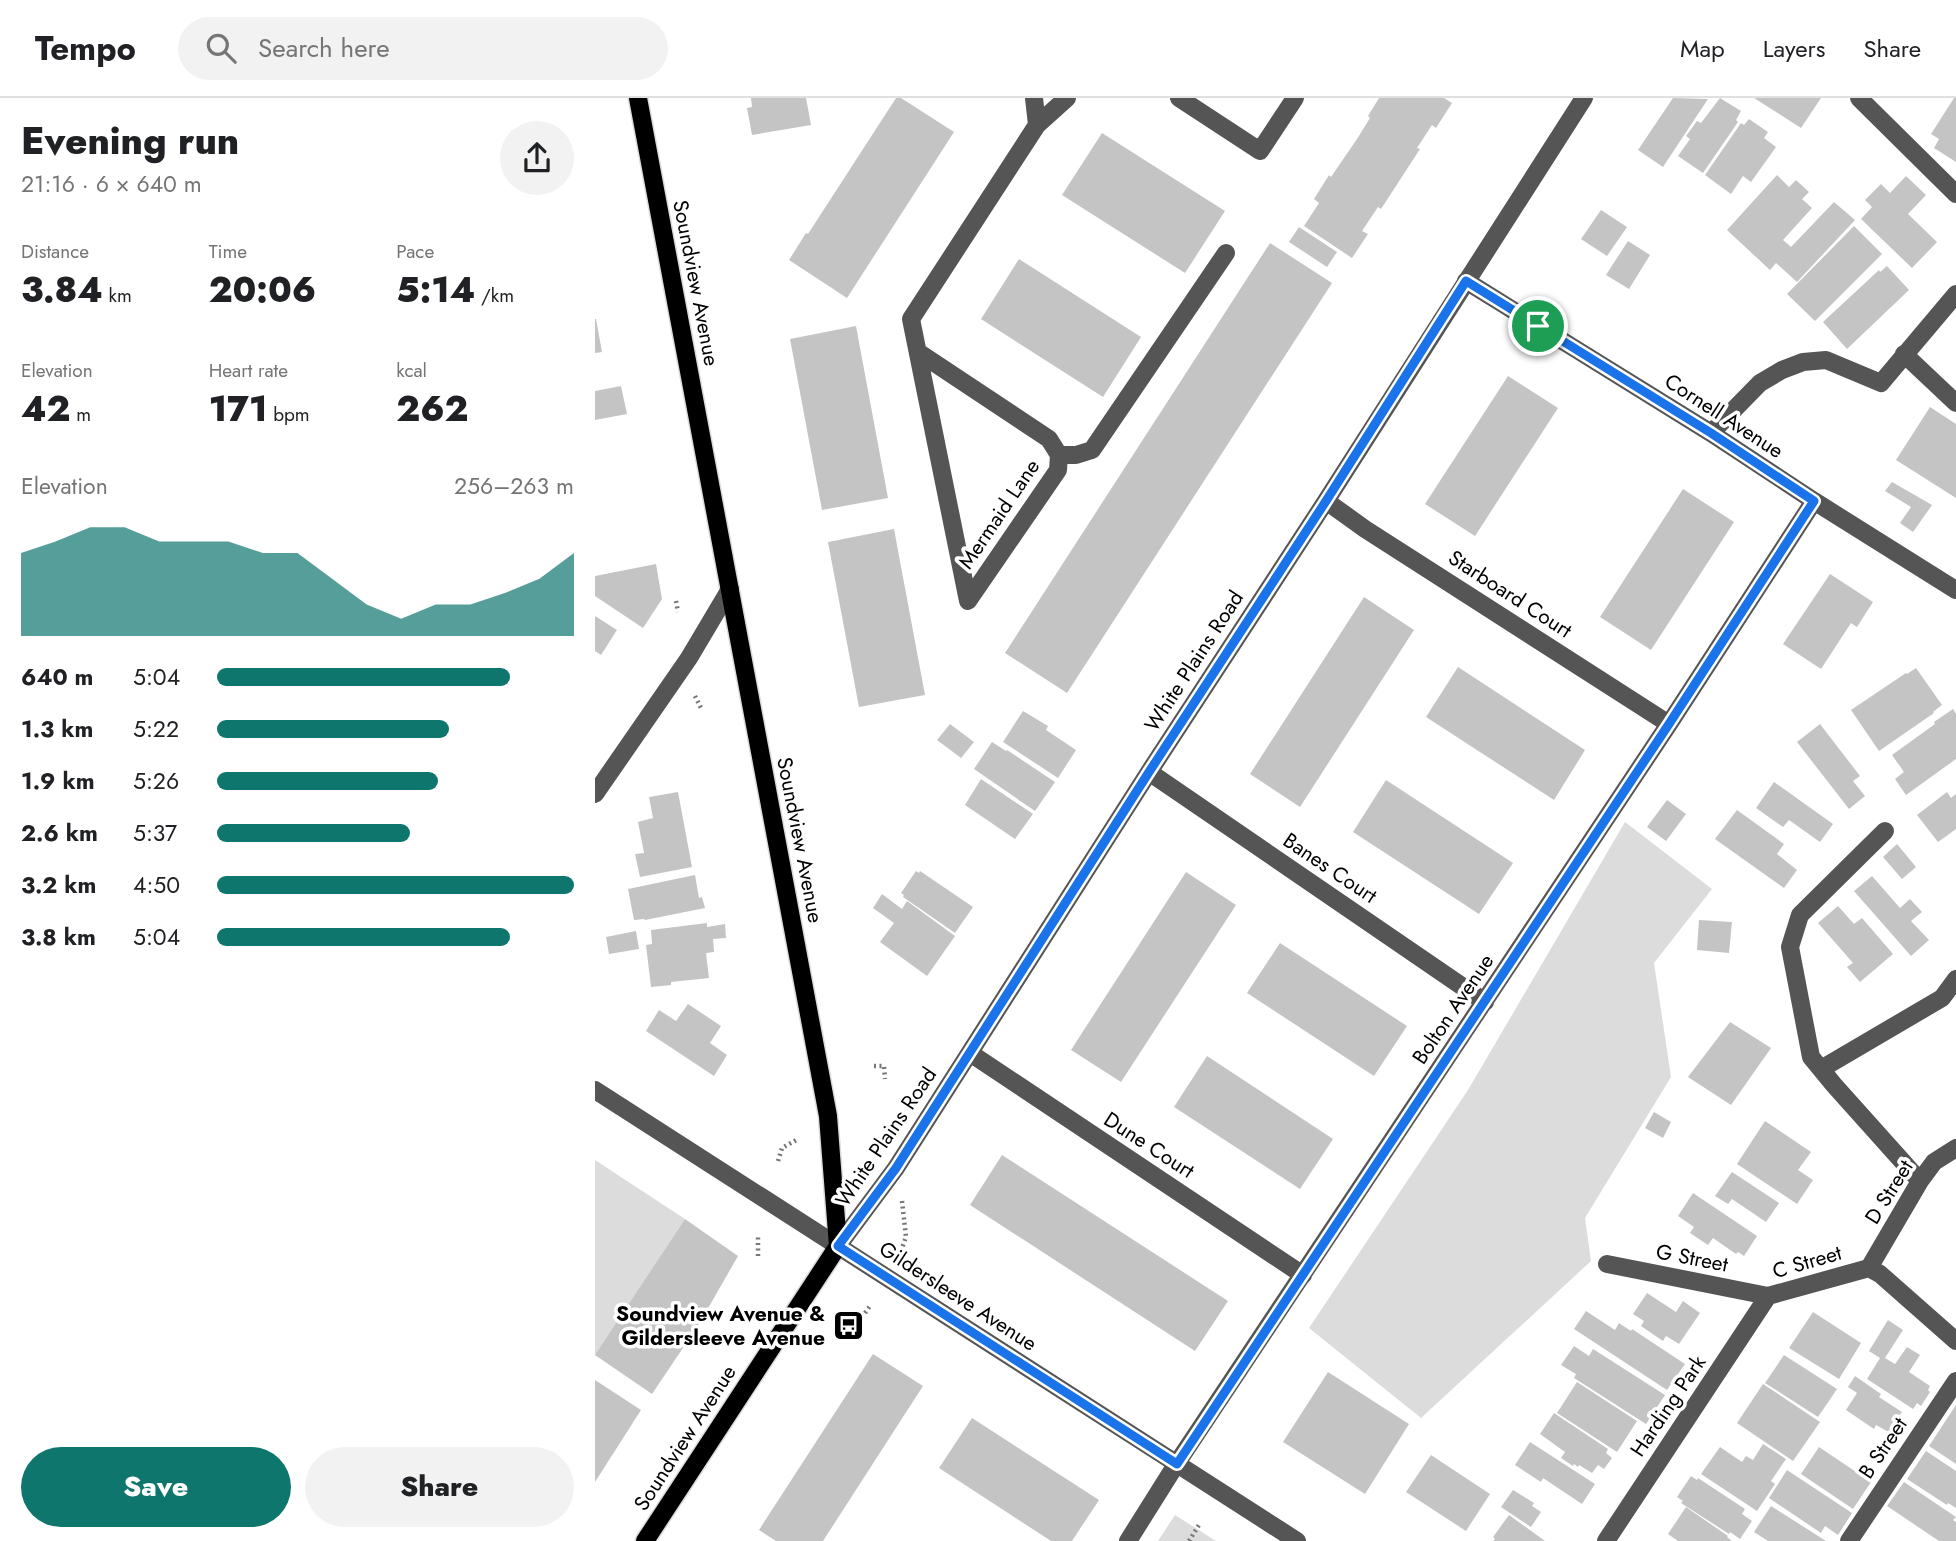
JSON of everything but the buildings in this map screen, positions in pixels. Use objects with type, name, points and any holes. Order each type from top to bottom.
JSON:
[{"type":"main road","name":"Soundview Avenue","points":[[638,98],[828,1116],[838,1246],[652,1539]]},
{"type":"street","points":[[1034,98],[1037,125]]},
{"type":"street","name":"Mermaid Lane","points":[[918,352],[1049,439],[1059,455],[1058,470],[968,601],[911,319],[1037,125],[1067,98]]},
{"type":"street","points":[[1179,98],[1260,151],[1295,98]]},
{"type":"street","name":"White Plains Road","points":[[838,1246],[896,1168],[1584,98]]},
{"type":"street","points":[[1859,98],[1956,194]]},
{"type":"street","points":[[1059,455],[1076,455],[1092,450],[1226,253]]},
{"type":"street","name":"Cornell Avenue","points":[[1466,281],[1711,433],[1956,590]]},
{"type":"street","points":[[1711,433],[1760,383],[1803,362],[1826,360],[1881,383],[1956,294]]},
{"type":"street","points":[[1905,354],[1956,403]]},
{"type":"street","name":"Starboard Court","points":[[1326,501],[1669,724]]},
{"type":"street","name":"Bolton Avenue","points":[[1128,1541],[1814,501]]},
{"type":"street","points":[[595,794],[689,658],[730,589]]},
{"type":"street","name":"Banes Court","points":[[1149,772],[1485,1002]]},
{"type":"street","points":[[1885,831],[1800,915],[1790,947],[1811,1057],[1920,1181]]},
{"type":"street","points":[[1821,1069],[1942,998],[1956,979]]},
{"type":"street","name":"Dune Court","points":[[970,1053],[1304,1275]]},
{"type":"street","name":"Gildersleeve Avenue","points":[[595,1090],[1297,1541]]},
{"type":"street","name":"D Street","points":[[1869,1268],[1920,1181],[1934,1162],[1956,1148]]},
{"type":"street","name":"G Street","points":[[1607,1264],[1768,1296]]},
{"type":"street","name":"C Street","points":[[1768,1296],[1869,1268],[1880,1274],[1956,1341]]},
{"type":"street","name":"Harding Park","points":[[1606,1541],[1768,1296]]},
{"type":"street","name":"B Street","points":[[1849,1541],[1956,1381]]},
{"type":"path","points":[[676,601],[678,612]]},
{"type":"path","points":[[695,696],[701,708]]},
{"type":"path","points":[[874,1066],[884,1066],[885,1079]]},
{"type":"path","points":[[778,1161],[782,1148],[798,1139]]},
{"type":"path","points":[[900,1189],[907,1237],[902,1248]]},
{"type":"path","points":[[758,1234],[758,1256]]},
{"type":"path","points":[[865,1313],[870,1306]]},
{"type":"path","points":[[1189,1541],[1199,1525]]},
{"type":"shaded area","points":[[1625,822],[1712,889],[1654,963],[1671,1077],[1585,1218],[1591,1261],[1421,1418],[1309,1328],[1468,1090]]},
{"type":"shaded area","points":[[595,1160],[685,1219],[595,1356]]},
{"type":"shaded area","points":[[1175,1515],[1216,1541],[1158,1541]]},
{"type":"place","name":"Soundview Avenue & Gildersleeve Avenue","points":[[848,1326]]},
{"type":"route","points":[[1466,281],[1538,326],[1711,433],[1814,501],[1177,1464],[838,1246],[896,1168],[1466,281]]}]
